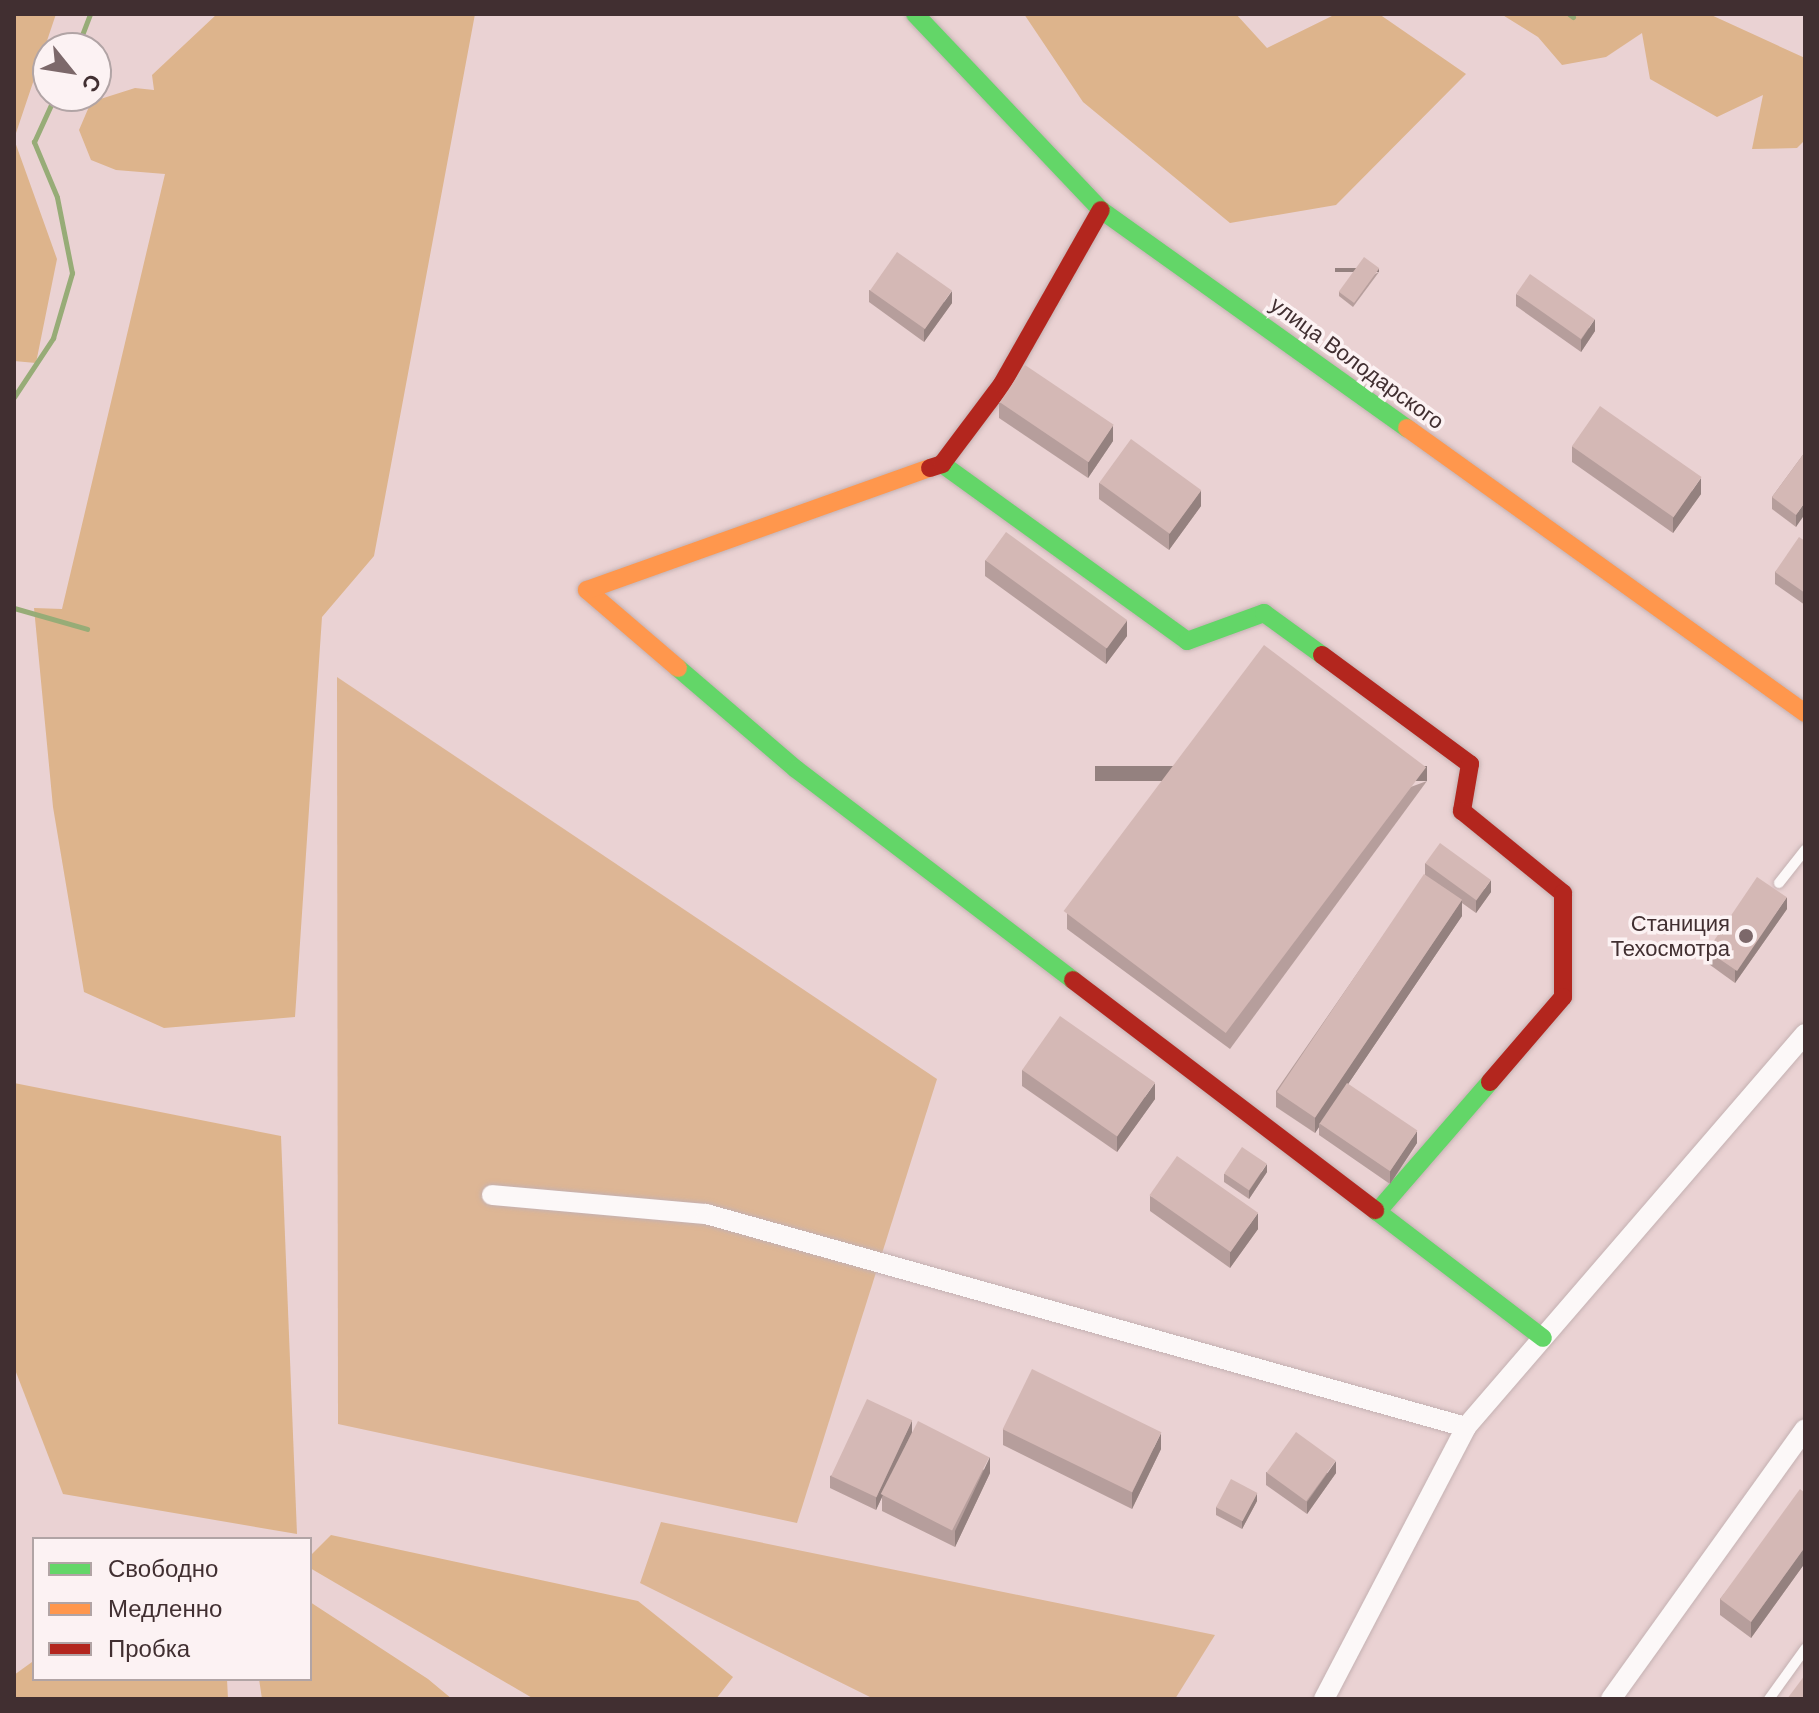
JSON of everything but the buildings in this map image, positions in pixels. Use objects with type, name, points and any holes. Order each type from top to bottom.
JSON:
[{"type":"street","name":"улица Володарского","points":[[915,14],[1101,210],[1805,713]]},
{"type":"street","points":[[1101,210],[1002,384],[942,464],[587,590],[796,769],[1543,1338]]},
{"type":"street","points":[[942,464],[1187,641],[1264,613],[1470,764],[1462,811],[1563,893],[1563,997],[1377,1212]]},
{"type":"street","points":[[1324,1699],[1466,1427],[1805,1034]]},
{"type":"street","points":[[492,1195],[706,1214],[1466,1427]]},
{"type":"street","points":[[1611,1699],[1805,1429]]},
{"type":"lane","points":[[1779,883],[1805,850]]},
{"type":"lane","points":[[1769,1699],[1805,1649]]},
{"type":"shaded area","points":[[14,14],[56,14],[50,32],[32,32],[32,85],[14,139]]},
{"type":"shaded area","points":[[217,14],[475,14],[374,556],[322,617],[295,1017],[164,1028],[84,992],[53,807],[34,608],[62,609],[165,174],[116,170],[91,160],[79,130],[87,112],[112,112],[112,95],[135,88],[154,90],[152,75]]},
{"type":"shaded area","points":[[1024,14],[1236,14],[1267,48],[1336,14],[1379,14],[1466,74],[1336,205],[1230,223],[1083,102]]},
{"type":"shaded area","points":[[1501,14],[1709,14],[1805,58],[1805,140],[1797,148],[1752,149],[1763,95],[1717,117],[1650,79],[1642,33],[1606,57],[1562,65],[1538,37]]},
{"type":"shaded area","points":[[14,139],[57,259],[36,363],[14,361]]},
{"type":"shaded area","points":[[337,677],[937,1079],[797,1523],[338,1424]]},
{"type":"shaded area","points":[[14,1083],[281,1136],[297,1534],[63,1494],[14,1367]]},
{"type":"shaded area","points":[[661,1522],[1215,1635],[1175,1699],[874,1699],[640,1583]]},
{"type":"shaded area","points":[[331,1535],[638,1601],[733,1677],[716,1699],[534,1699],[312,1569],[312,1554]]},
{"type":"shaded area","points":[[312,1603],[428,1679],[452,1699],[262,1699],[259,1681],[312,1681]]},
{"type":"shaded area","points":[[32,1662],[32,1681],[227,1681],[228,1699],[14,1699],[14,1675]]},
{"type":"waterway","points":[[83,32],[90,14]]},
{"type":"waterway","points":[[1569,14],[1573,17]]},
{"type":"waterway","points":[[14,397],[53,338],[72,273],[57,197],[34,142],[48,112]]},
{"type":"waterway","points":[[14,608],[87,629]]},
{"type":"traffic: fast","points":[[915,14],[1101,210],[1407,428]]},
{"type":"traffic: fast","points":[[942,464],[1187,641],[1264,613],[1322,655]]},
{"type":"traffic: fast","points":[[678,668],[796,769],[1073,980]]},
{"type":"traffic: fast","points":[[1377,1212],[1490,1082]]},
{"type":"traffic: fast","points":[[1375,1210],[1543,1338]]},
{"type":"traffic: slow","points":[[1407,428],[1805,713]]},
{"type":"traffic: slow","points":[[678,668],[587,590],[930,468]]},
{"type":"traffic: jam","points":[[930,468],[942,464],[1002,384],[1101,210]]},
{"type":"traffic: jam","points":[[1322,655],[1470,764],[1462,811],[1563,893],[1563,997],[1490,1082]]},
{"type":"traffic: jam","points":[[1073,980],[1375,1210]]},
{"type":"place","name":"Станиция Техосмотра","points":[[1746,936]]}]
